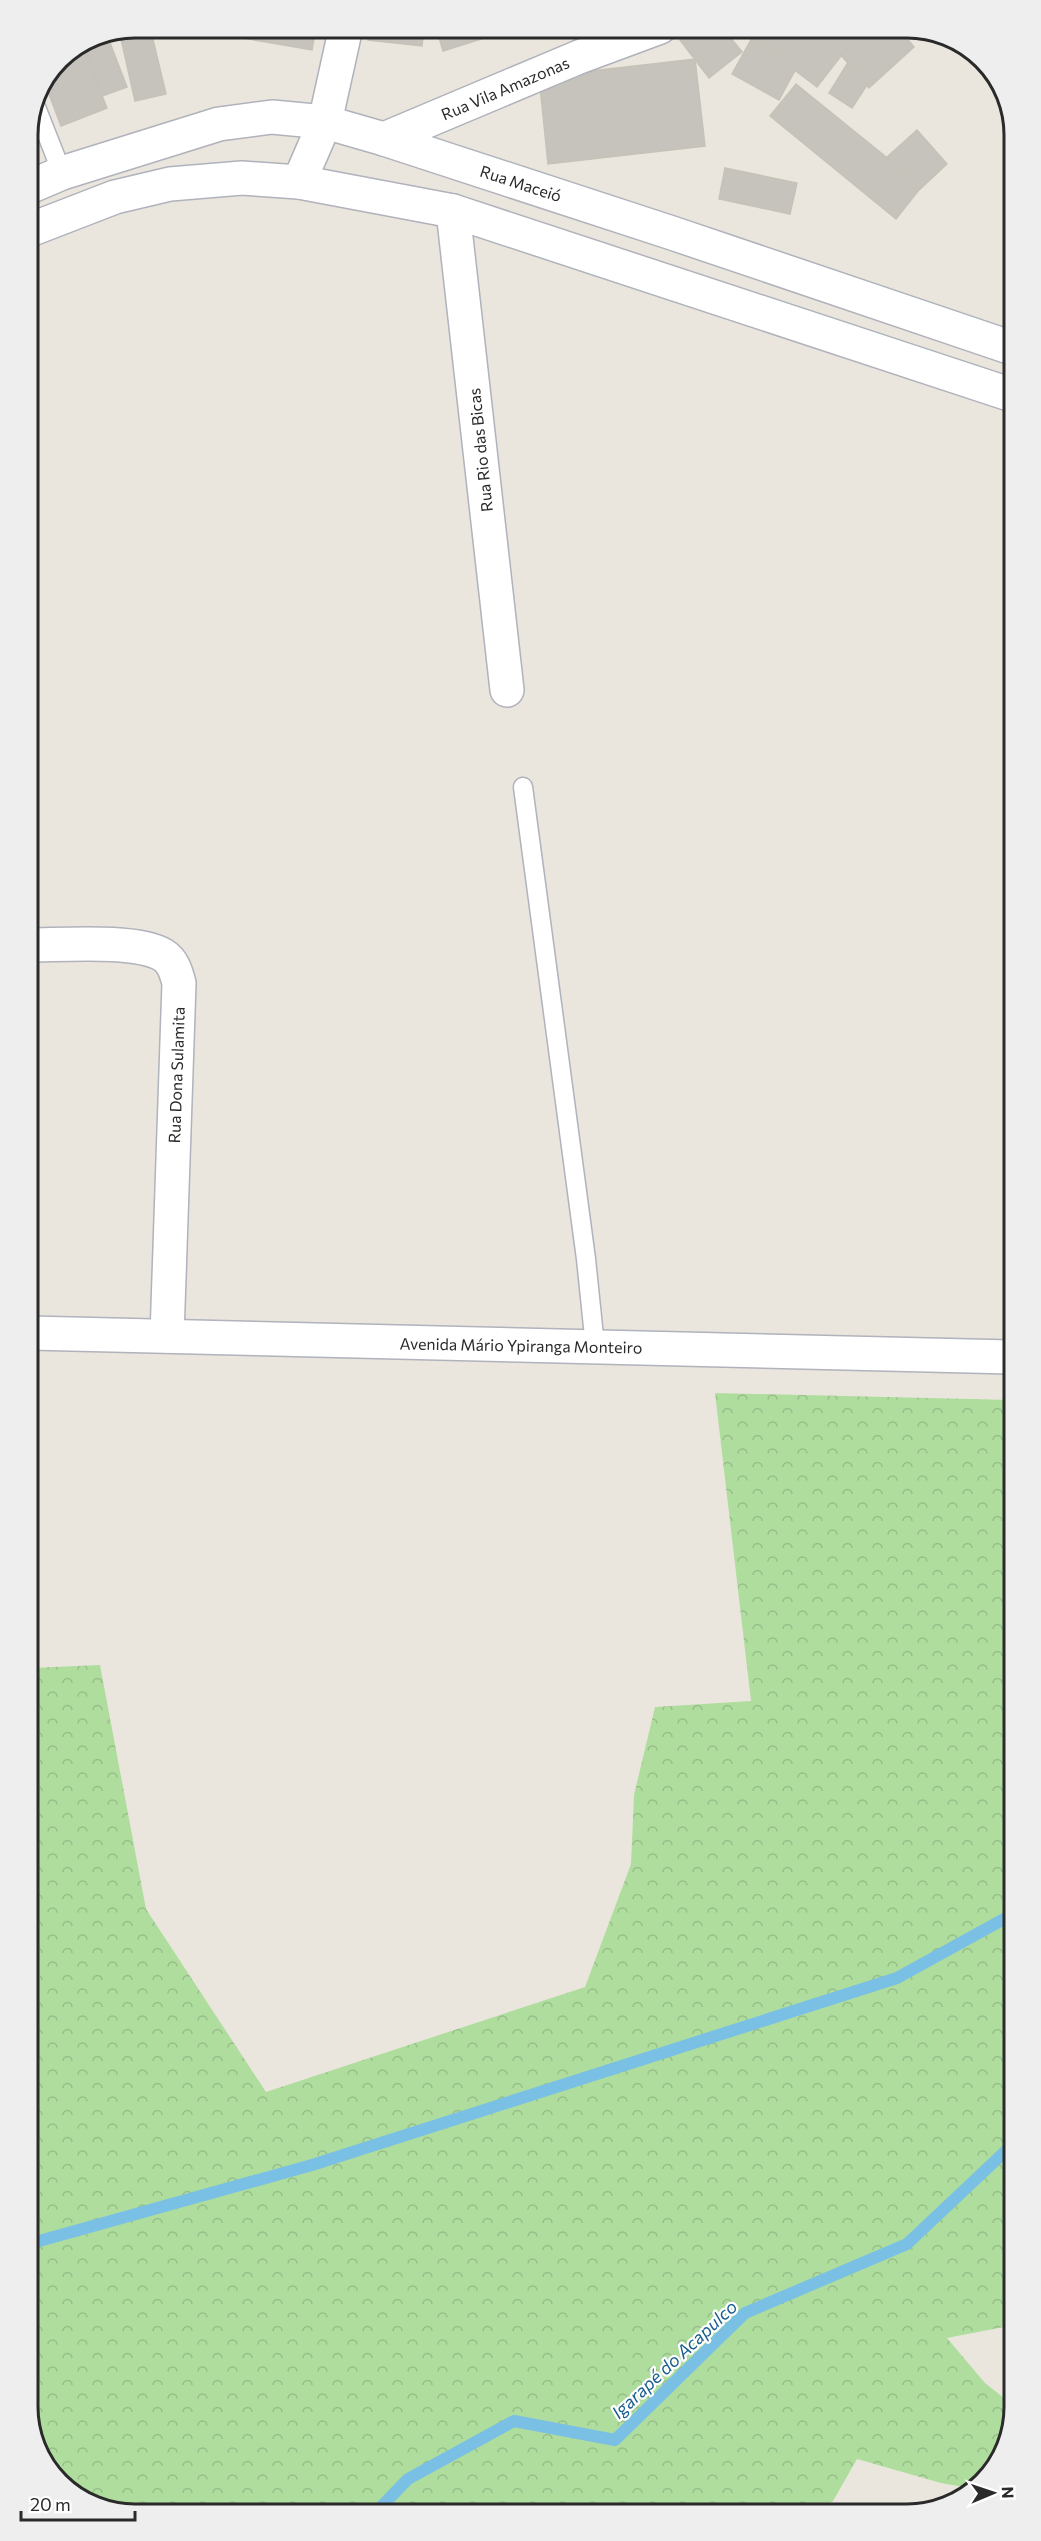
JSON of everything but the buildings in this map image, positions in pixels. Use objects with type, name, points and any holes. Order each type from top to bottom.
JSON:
[{"type":"main road","points":[[299,182],[325,122],[344,38]]},
{"type":"main road","name":"Rua Vila Amazonas","points":[[384,139],[579,57],[630,38]]},
{"type":"main road","name":"Rua Maceió","points":[[38,183],[63,173],[219,124],[272,117],[325,122],[672,232],[1004,345]]},
{"type":"main road","points":[[38,227],[115,197],[170,184],[242,178],[299,182],[453,211],[1004,392]]},
{"type":"main road","name":"Rua Rio das Bicas","points":[[453,211],[507,690]]},
{"type":"main road","name":"Rua Dona Sulamita","points":[[38,945],[129,946],[153,950],[165,956],[174,967],[179,982],[167,1336]]},
{"type":"main road","name":"Avenida Mário Ypiranga Monteiro","points":[[38,1333],[1004,1357]]},
{"type":"lane","points":[[40,116],[63,173]]},
{"type":"lane","points":[[523,787],[595,1346]]},
{"type":"green space","points":[[715,1393],[1004,1400],[1004,2327],[947,2338],[985,2383],[1004,2398],[1002,2426],[986,2463],[963,2463],[961,2487],[857,2459],[833,2501],[827,2504],[128,2503],[97,2496],[75,2484],[57,2466],[50,2455],[38,2420],[38,1668],[100,1665],[146,1909],[266,2092],[585,1987],[631,1864],[634,1795],[655,1707],[751,1701]]},
{"type":"waterway","points":[[38,2241],[312,2165],[897,1978],[1004,1919]]},
{"type":"waterway","name":"Igarapé do Acapulco","points":[[384,2503],[408,2479],[514,2421],[615,2440],[745,2313],[907,2244],[1004,2152]]}]
